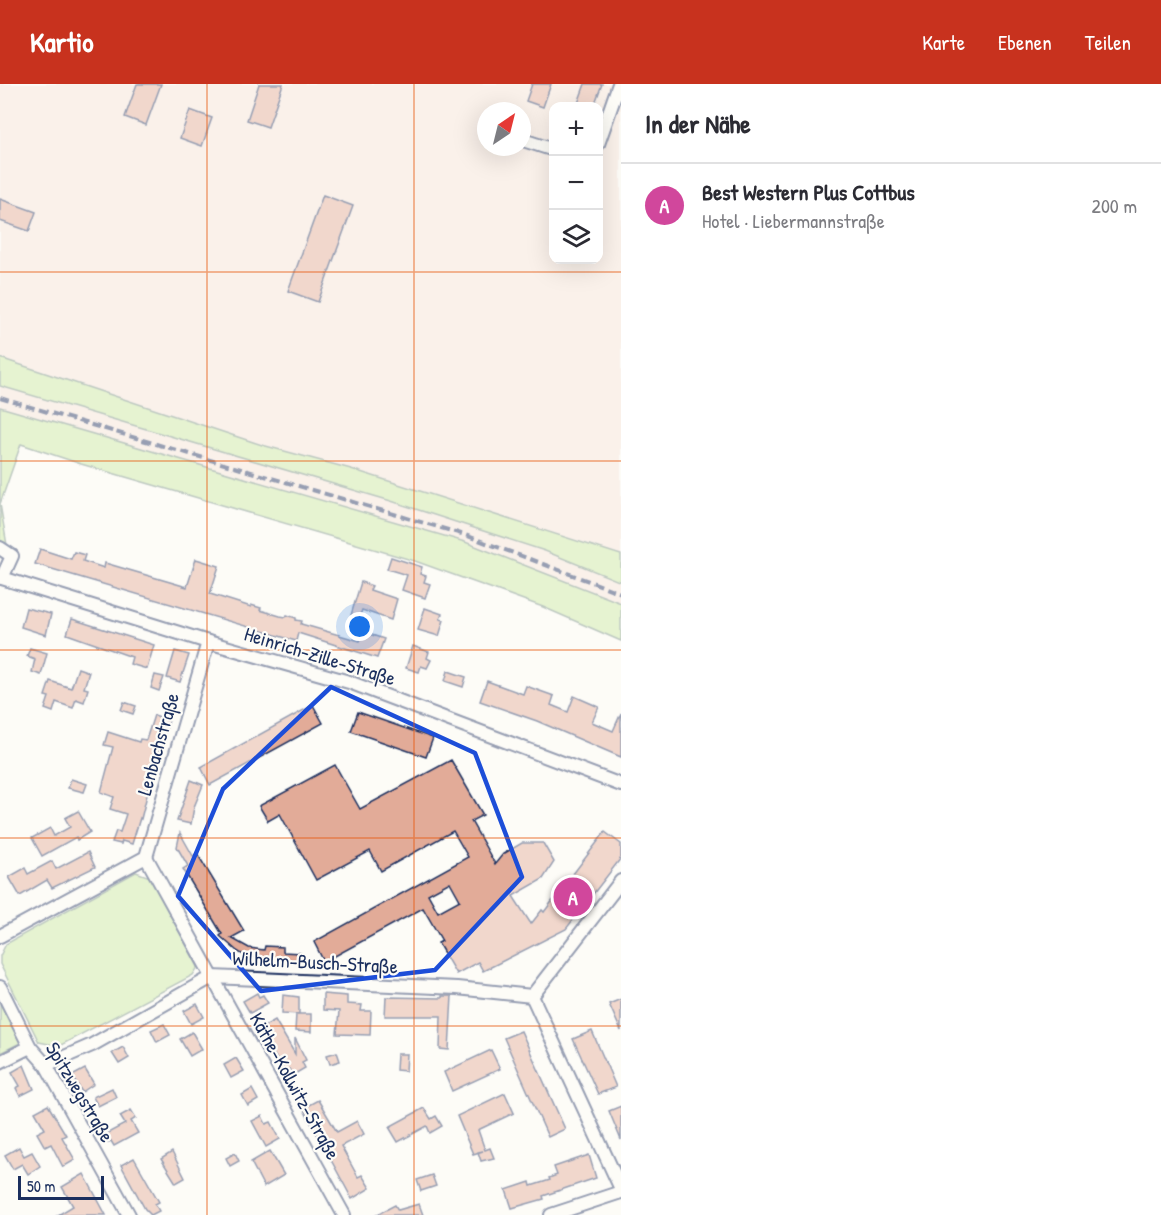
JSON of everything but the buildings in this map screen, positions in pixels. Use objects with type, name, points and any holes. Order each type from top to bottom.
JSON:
[{"type":"street","points":[[603,129],[618,84]]},
{"type":"street","points":[[531,143],[549,148]]},
{"type":"street","points":[[0,548],[12,556],[1,579]]},
{"type":"street","name":"Heinrich-Zille-Straße","points":[[1,579],[349,682],[621,785]]},
{"type":"street","name":"Lenbachstraße","points":[[146,856],[208,642]]},
{"type":"street","points":[[0,936],[146,856],[212,977]]},
{"type":"street","points":[[551,1215],[621,1191],[531,996],[621,881]]},
{"type":"street","name":"Wilhelm-Busch-Straße","points":[[46,1065],[92,1044],[212,977],[457,988],[531,996]]},
{"type":"street","name":"Käthe-Kollwitz-Straße","points":[[212,977],[344,1215]]},
{"type":"street","name":"Spitzwegstraße","points":[[0,987],[30,1047],[46,1065],[129,1215]]},
{"type":"street","points":[[0,1062],[30,1047]]},
{"type":"highlighted area","points":[[331,687],[475,753],[522,877],[435,970],[261,991],[178,896],[223,789]]},
{"type":"shaded area","points":[[0,84],[621,84],[621,555],[351,469],[262,445],[0,358]]},
{"type":"shaded area","points":[[0,386],[391,501],[545,551],[621,582],[621,603],[465,542],[0,407]]},
{"type":"green space","points":[[0,358],[262,445],[351,469],[621,555],[621,582],[545,551],[391,501],[0,386]]},
{"type":"green space","points":[[0,407],[465,542],[621,603],[621,641],[543,607],[415,561],[81,464],[21,444],[0,504]]},
{"type":"green space","points":[[0,504],[7,545],[0,540]]},
{"type":"green space","points":[[136,872],[150,877],[198,967],[193,975],[59,1046],[39,1042],[0,964],[0,956],[6,944]]},
{"type":"green space","points":[[0,997],[24,1041],[0,1053]]},
{"type":"railway","points":[[0,398],[465,535],[621,593]]},
{"type":"place","name":"Best Western Plus Cottbus","points":[[573,897]]}]
